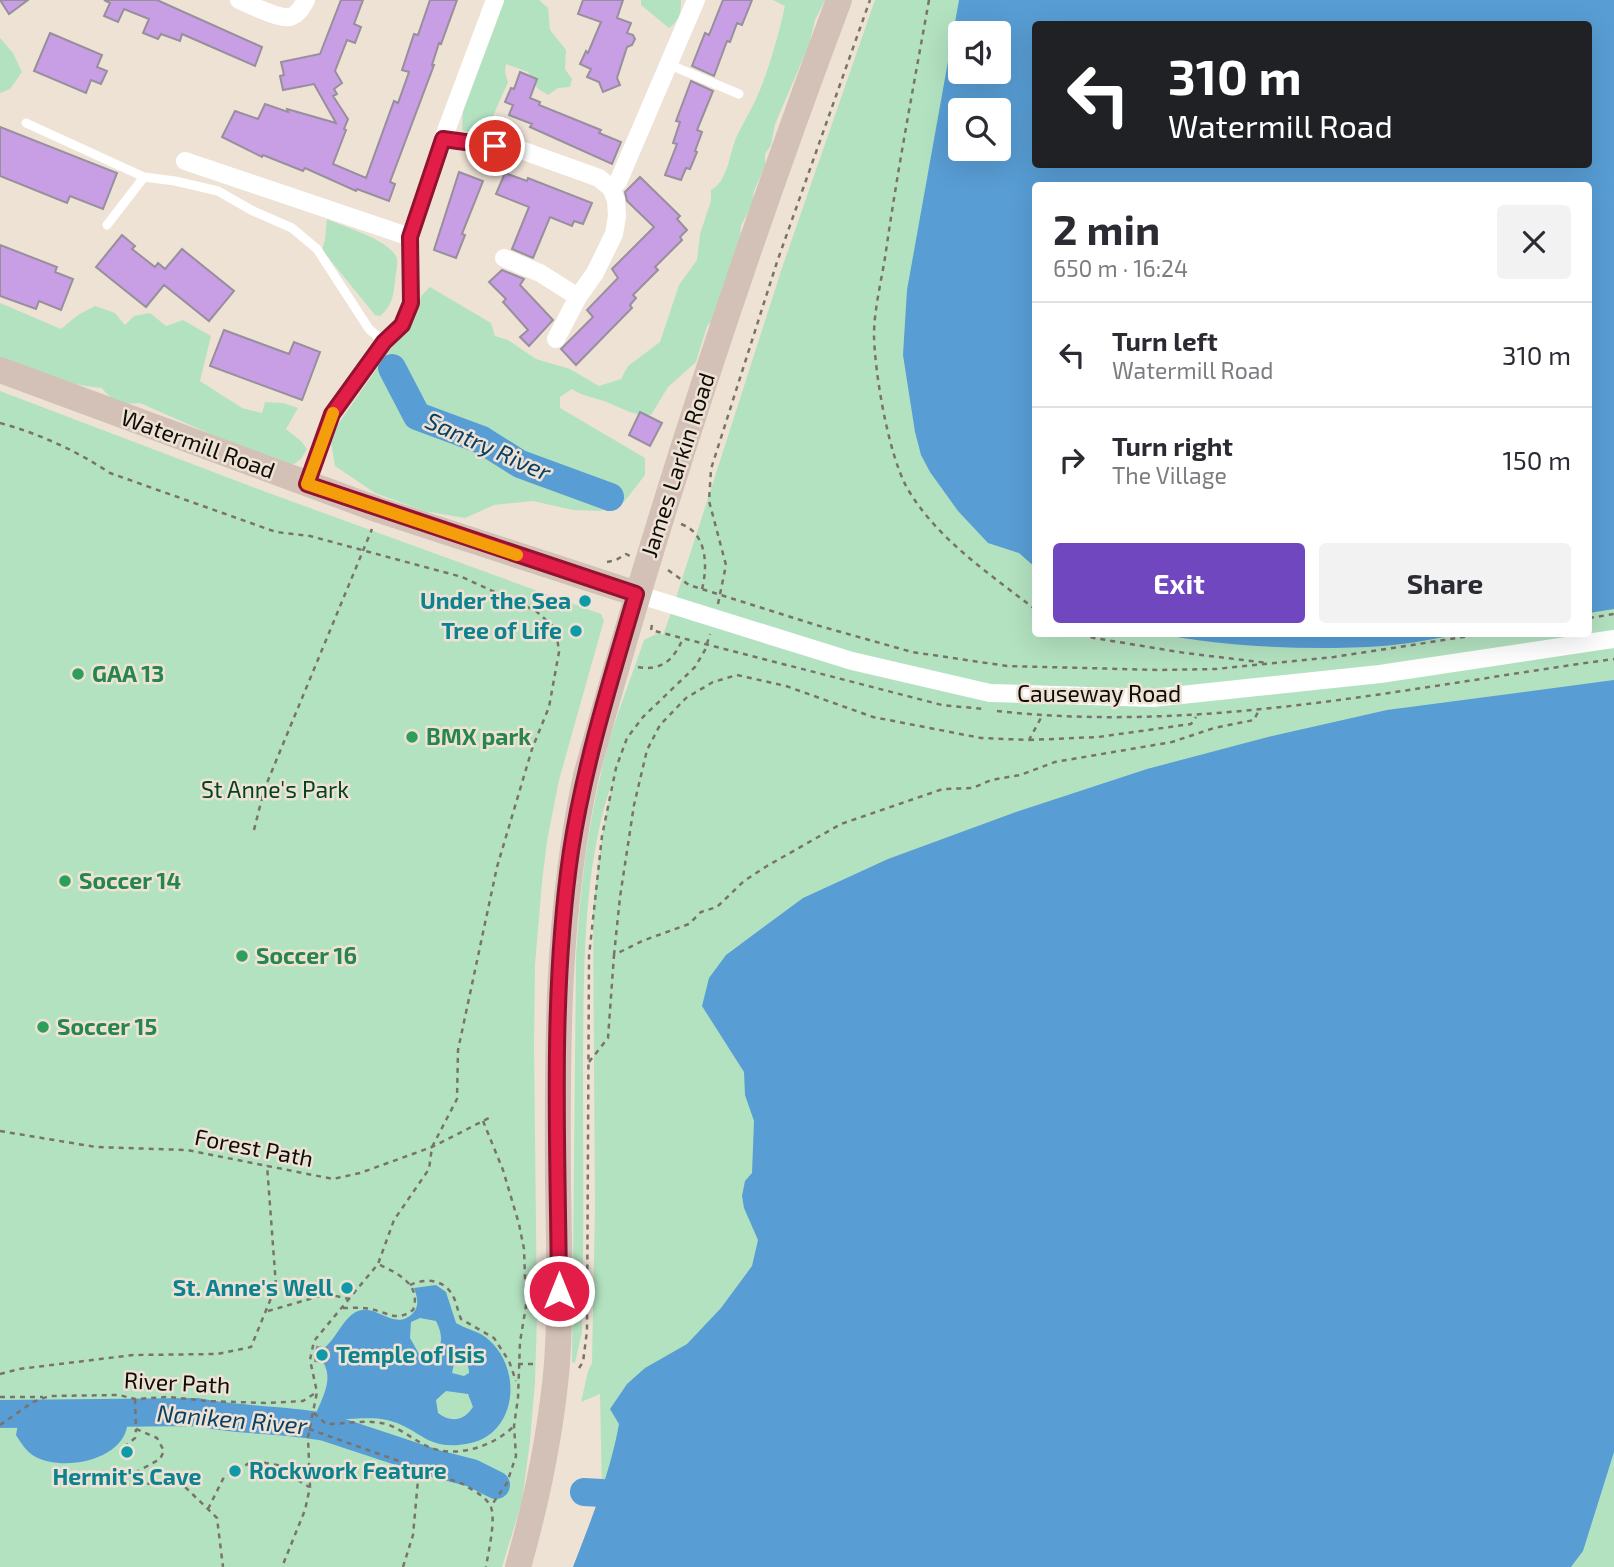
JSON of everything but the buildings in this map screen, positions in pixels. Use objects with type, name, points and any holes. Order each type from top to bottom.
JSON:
[{"type":"main road","name":"James Larkin Road","points":[[518,1567],[538,1492],[557,1364],[561,957],[571,851],[586,776],[636,594],[661,516],[776,168],[839,0]]},
{"type":"main road","name":"Watermill Road","points":[[0,370],[379,510],[636,594]]},
{"type":"street","points":[[239,0],[281,16],[291,17],[298,13],[306,0]]},
{"type":"street","points":[[307,484],[332,414],[384,342],[402,325],[411,303],[410,237],[495,0]]},
{"type":"street","points":[[611,188],[618,182],[696,0]]},
{"type":"street","points":[[443,139],[521,150],[599,178],[611,188],[616,201],[617,216],[614,234],[596,273],[578,297],[556,339]]},
{"type":"street","points":[[185,161],[410,237]]},
{"type":"street","points":[[504,258],[540,273],[578,297]]},
{"type":"street","name":"Causeway Road","points":[[636,594],[852,662],[990,693],[1153,698],[1380,674],[1614,639]]},
{"type":"lane","points":[[668,64],[739,94]]},
{"type":"lane","points":[[26,123],[144,177],[218,191],[253,211],[292,228],[317,249],[369,329],[384,342]]},
{"type":"lane","points":[[107,225],[144,177]]},
{"type":"path","points":[[718,605],[726,565],[709,500],[711,469],[777,262],[870,0]]},
{"type":"path","points":[[929,0],[890,223],[874,334],[882,397],[895,457],[906,485],[922,511],[960,551],[1032,607]]},
{"type":"path","points":[[0,422],[39,434],[88,458],[110,473],[276,533],[310,536],[462,578],[536,611],[556,629],[559,652],[550,707],[532,749],[497,867],[458,1050],[457,1099],[432,1147],[429,1169],[394,1220],[378,1264],[314,1342],[310,1353],[317,1392],[307,1451],[310,1487],[305,1510],[282,1567]]},
{"type":"path","points":[[254,830],[264,789],[379,510]]},
{"type":"path","points":[[661,516],[691,528],[697,534],[706,567],[702,589]]},
{"type":"path","points":[[603,565],[604,562],[616,561],[626,554],[630,556]]},
{"type":"path","points":[[668,570],[682,582],[720,596],[912,652],[1007,666],[1160,670],[1275,664],[1464,637]]},
{"type":"path","points":[[1592,618],[1614,614]]},
{"type":"path","points":[[653,625],[651,630],[707,644]]},
{"type":"path","points":[[1091,637],[1185,653],[1275,664]]},
{"type":"path","points":[[617,662],[648,669],[661,666],[676,654],[683,638]]},
{"type":"path","points":[[574,1376],[583,1362],[587,1331],[589,956],[601,836],[616,768],[627,738],[656,704],[695,667],[708,639]]},
{"type":"path","points":[[589,1062],[608,1038],[620,897],[634,805],[647,750],[660,725],[677,707],[686,698],[713,682],[737,675],[786,686],[873,717],[981,738],[1029,740],[1098,737],[1191,724],[1197,715]]},
{"type":"path","points":[[614,955],[642,941],[689,924],[701,912],[717,907],[744,881],[841,824],[943,789],[973,788],[991,780],[1020,775],[1055,762],[1172,742],[1214,728],[1248,723],[1254,720],[1260,709]]},
{"type":"path","points":[[1029,740],[1042,716]]},
{"type":"path","name":"Forest Path","points":[[0,1131],[96,1147],[187,1150],[333,1179],[360,1173],[432,1147],[491,1117]]},
{"type":"path","points":[[483,1121],[514,1206],[524,1249],[526,1306],[518,1364],[514,1426],[516,1456],[513,1469],[491,1506],[492,1521],[486,1567]]},
{"type":"path","points":[[0,1374],[19,1369],[133,1355],[218,1354],[251,1347],[276,1286],[267,1165]]},
{"type":"path","points":[[341,1308],[371,1309],[392,1317],[406,1315],[413,1310],[416,1301],[410,1285],[398,1273],[378,1264]]},
{"type":"path","points":[[410,1285],[417,1282],[439,1282],[447,1288],[454,1297],[461,1319],[494,1338],[509,1361],[518,1385]]},
{"type":"path","points":[[268,1311],[327,1294],[349,1299]]},
{"type":"path","points":[[518,1364],[535,1364]]},
{"type":"path","name":"River Path","points":[[0,1425],[33,1402],[49,1396],[119,1395],[135,1399],[168,1396],[220,1402],[289,1402],[309,1399],[317,1392]]},
{"type":"path","points":[[0,1397],[49,1396]]},
{"type":"path","points":[[124,1447],[135,1438],[135,1399]]},
{"type":"path","points":[[313,1410],[315,1416],[326,1424],[365,1421],[383,1423],[432,1449],[443,1451],[480,1447],[514,1426]]},
{"type":"path","points":[[136,1429],[157,1438],[164,1451],[160,1459],[133,1474],[133,1482],[180,1482],[208,1508],[218,1518],[223,1567]]},
{"type":"path","points":[[309,1429],[463,1484],[491,1506]]},
{"type":"path","points":[[208,1508],[224,1477],[253,1461],[284,1466],[296,1479],[310,1487]]},
{"type":"path","points":[[403,1567],[413,1535],[419,1469]]},
{"type":"green space","points":[[500,0],[539,0],[548,8],[550,30],[566,50],[565,69],[572,79],[570,87],[558,88],[548,95],[537,88],[528,72],[506,64],[508,82],[493,116],[499,128],[498,138],[489,140],[462,130],[463,109]]},
{"type":"green space","points":[[641,0],[681,0],[676,22],[669,28],[641,5]]},
{"type":"green space","points":[[773,0],[825,0],[775,124],[771,145],[765,154],[765,166],[741,226],[740,243],[714,319],[707,326],[696,362],[668,387],[651,415],[629,412],[572,389],[560,397],[560,408],[645,458],[645,475],[624,502],[600,511],[573,510],[533,501],[494,505],[465,518],[424,511],[375,493],[335,466],[330,436],[414,315],[422,295],[430,287],[491,323],[495,336],[508,340],[536,359],[570,369],[599,386],[621,379],[628,366],[660,342],[679,285],[697,260],[700,234],[711,201],[711,190],[725,174],[736,138],[756,99],[769,65],[785,6]]},
{"type":"green space","points":[[875,0],[1614,0],[1614,1567],[573,1567],[602,1493],[600,1394],[581,1402],[592,1363],[595,1207],[593,909],[602,836],[613,780],[596,845],[587,916],[583,1022],[582,1332],[575,1363],[572,1362],[576,957],[582,881],[599,782],[618,713],[644,640],[658,633],[663,635],[783,265]]},
{"type":"green space","points":[[0,38],[13,53],[22,72],[10,89],[0,93]]},
{"type":"green space","points":[[327,219],[378,241],[394,253],[397,262],[393,297],[380,316],[375,315],[322,250]]},
{"type":"green space","points":[[0,303],[61,329],[95,306],[115,313],[125,325],[134,316],[150,313],[166,326],[183,320],[211,336],[200,381],[242,408],[262,413],[265,402],[283,403],[298,408],[286,429],[307,449],[301,459],[288,468],[140,403],[119,402],[102,388],[57,380],[0,358]]},
{"type":"green space","name":"St Anne's Park","points":[[0,391],[266,492],[601,614],[604,620],[559,780],[542,882],[535,965],[535,1382],[522,1501],[502,1567],[0,1567]]},
{"type":"water","points":[[959,0],[1614,0],[1614,609],[1592,613],[1592,182],[1032,182],[1032,564],[1019,553],[988,543],[958,511],[930,472],[921,455],[903,355],[907,290],[948,61],[948,84],[1011,84],[1011,21],[955,21]]},
{"type":"water","points":[[1179,637],[1444,637],[1393,645],[1327,648],[1270,647]]},
{"type":"water","points":[[1614,680],[1614,1452],[1583,1551],[1571,1567],[573,1567],[611,1461],[619,1424],[610,1409],[627,1384],[645,1368],[687,1344],[721,1308],[752,1266],[758,1240],[744,1208],[742,1196],[745,1181],[752,1173],[754,1121],[745,1095],[744,1072],[702,1006],[709,978],[726,955],[803,898],[888,859],[1019,811],[1147,769],[1268,737],[1387,710]]},
{"type":"water","points":[[436,1285],[446,1292],[456,1323],[489,1340],[500,1353],[507,1368],[509,1401],[504,1416],[496,1429],[483,1439],[466,1444],[441,1444],[387,1420],[334,1419],[319,1416],[317,1411],[327,1380],[323,1362],[327,1362],[329,1349],[324,1348],[356,1312],[368,1310],[394,1319],[407,1318],[417,1307],[414,1288]],"holes":[[[420,1318],[436,1321],[440,1329],[437,1353],[427,1356],[419,1354],[410,1338],[411,1322]],[[463,1361],[469,1368],[469,1373],[464,1376],[452,1373],[454,1364]],[[446,1391],[468,1394],[473,1407],[461,1418],[452,1419],[438,1413],[436,1400]]]},
{"type":"water","points":[[77,1403],[109,1403],[127,1414],[127,1429],[120,1442],[95,1458],[63,1463],[34,1456],[16,1435],[18,1424],[41,1408]]},
{"type":"waterway","name":"Santry River","points":[[392,368],[417,416],[482,440],[520,464],[610,497]]},
{"type":"waterway","name":"Naniken River","points":[[0,1414],[197,1412],[309,1424],[472,1473],[496,1485]]},
{"type":"waterway","name":"Naniken River","points":[[584,1492],[602,1493]]},
{"type":"slow traffic","points":[[333,413],[307,484],[517,555]]},
{"type":"place","name":"Under the Sea","points":[[585,601]]},
{"type":"place","name":"Tree of Life","points":[[576,631]]},
{"type":"place","name":"GAA 13","points":[[78,674]]},
{"type":"place","name":"BMX park","points":[[412,737]]},
{"type":"place","name":"Soccer 14","points":[[65,881]]},
{"type":"place","name":"Soccer 16","points":[[242,956]]},
{"type":"place","name":"Soccer 15","points":[[43,1027]]},
{"type":"place","name":"St. Anne's Well","points":[[347,1288]]},
{"type":"place","name":"Temple of Isis","points":[[322,1355]]},
{"type":"place","name":"Hermit's Cave","points":[[127,1452]]},
{"type":"place","name":"Rockwork Feature","points":[[235,1471]]},
{"type":"route","points":[[495,146],[443,139],[410,237],[411,303],[402,325],[384,342],[332,414],[307,484],[636,594],[586,776],[571,851],[565,899],[558,1103],[559,1291]]}]
